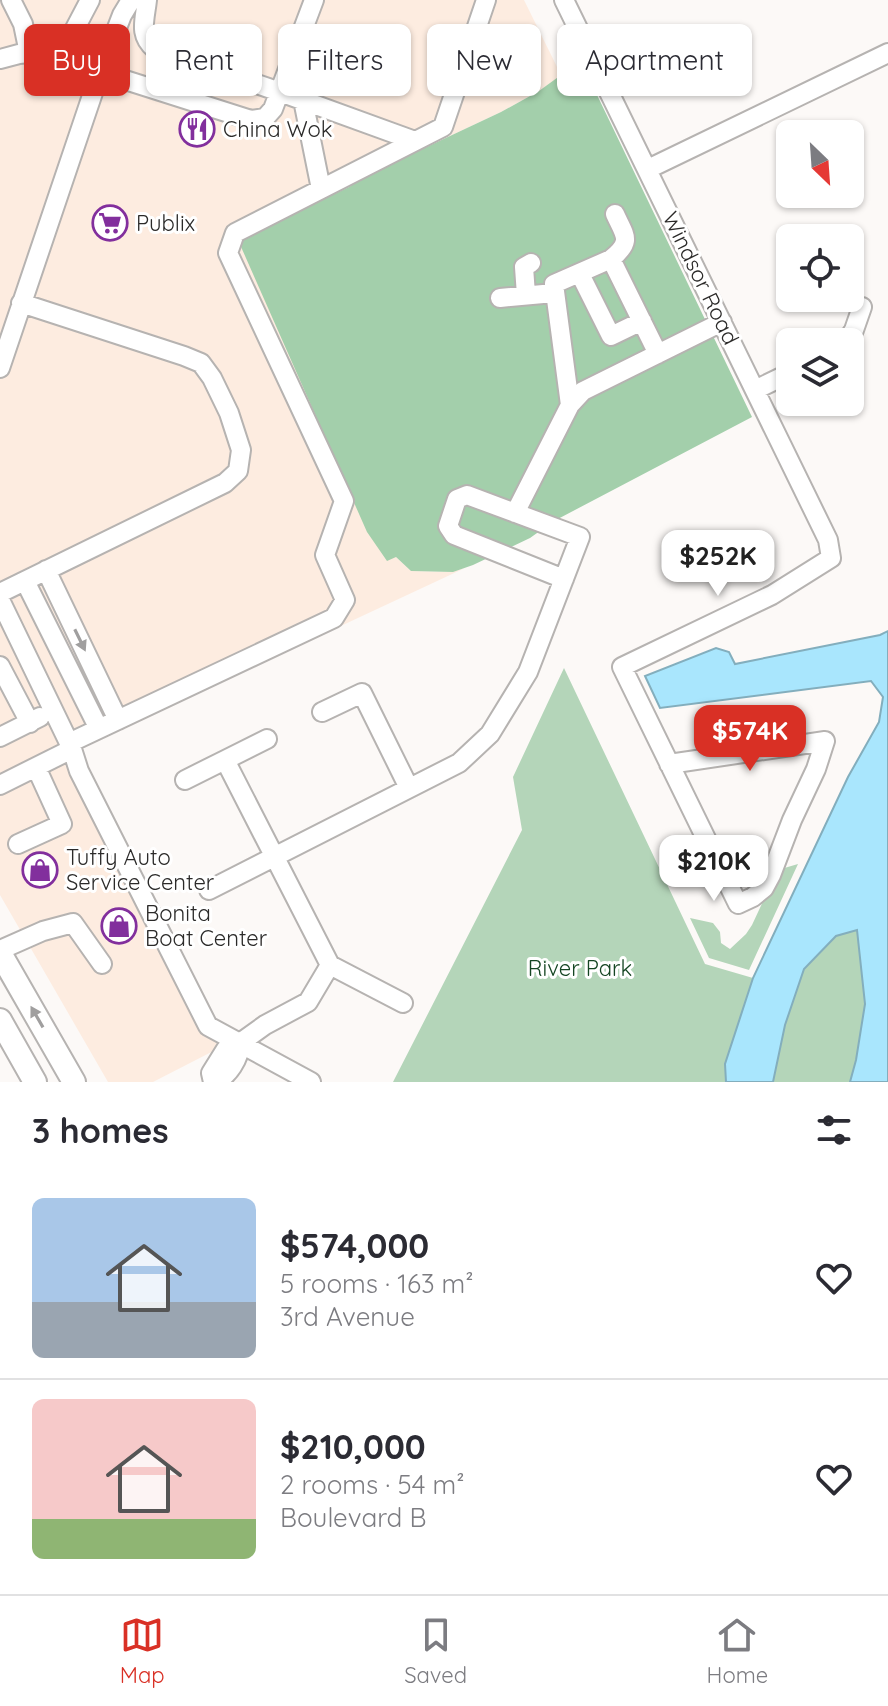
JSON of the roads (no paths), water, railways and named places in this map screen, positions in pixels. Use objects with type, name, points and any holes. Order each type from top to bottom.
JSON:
[{"type":"main road","points":[[0,951],[74,1082]]},
{"type":"main road","points":[[0,1020],[35,1082]]},
{"type":"street","points":[[11,0],[24,29]]},
{"type":"street","points":[[77,24],[90,0]]},
{"type":"street","points":[[147,0],[143,35],[155,49],[278,91]]},
{"type":"street","points":[[305,24],[314,0]]},
{"type":"street","points":[[0,785],[99,729],[334,618],[345,600],[325,555],[344,501],[228,253],[235,233],[443,127],[486,0]]},
{"type":"street","name":"Windsor Road","points":[[572,3],[648,169],[828,540],[831,558],[772,595],[622,667],[669,764]]},
{"type":"street","points":[[117,24],[124,5]]},
{"type":"street","points":[[648,169],[888,53]]},
{"type":"street","points":[[0,59],[24,54]]},
{"type":"street","points":[[130,82],[251,120],[265,118],[278,96]]},
{"type":"street","points":[[0,368],[92,96]]},
{"type":"street","points":[[292,96],[415,141]]},
{"type":"street","points":[[303,100],[321,189]]},
{"type":"street","points":[[570,405],[554,284],[611,259],[623,249],[626,237],[615,214]]},
{"type":"street","points":[[611,259],[658,354]]},
{"type":"street","points":[[526,295],[524,267],[531,263]]},
{"type":"street","points":[[580,274],[611,336],[642,321]]},
{"type":"street","points":[[500,298],[554,293]]},
{"type":"street","points":[[0,593],[225,483],[238,471],[241,450],[229,413],[201,363],[21,303]]},
{"type":"street","points":[[515,513],[570,405],[583,391],[722,322]]},
{"type":"street","points":[[755,390],[776,380]]},
{"type":"street","points":[[209,890],[459,763],[490,734],[528,672],[564,579],[580,537],[467,495],[457,499],[448,526],[454,535],[564,579]]},
{"type":"street","points":[[46,570],[118,720]]},
{"type":"street","points":[[25,581],[99,729]]},
{"type":"street","points":[[0,600],[7,631],[54,711],[79,771],[208,1026],[311,1082]]},
{"type":"street","points":[[0,666],[30,723]]},
{"type":"street","points":[[322,712],[362,693],[409,788]]},
{"type":"street","points":[[0,737],[54,711]]},
{"type":"street","points":[[185,780],[267,739]]},
{"type":"street","points":[[825,741],[771,875],[764,888],[738,904],[669,764],[825,741]]},
{"type":"street","points":[[225,760],[330,965],[403,1003]]},
{"type":"street","points":[[18,844],[62,824],[36,767]]},
{"type":"street","points":[[0,951],[43,931],[73,923],[102,964]]},
{"type":"street","points":[[214,1082],[211,1073],[226,1049],[308,1002],[330,965]]},
{"type":"water","points":[[888,631],[888,1082],[850,1082],[865,1004],[857,930],[836,936],[804,969],[785,1025],[773,1082],[726,1082],[725,1064],[753,978],[848,777],[879,722],[883,697],[871,681],[660,708],[645,676],[716,648],[729,652],[735,664]]},
{"type":"place","name":"China Wok","points":[[197,129]]},
{"type":"place","name":"Publix","points":[[110,223]]},
{"type":"place","name":"Tuffy Auto Service Center","points":[[40,870]]},
{"type":"place","name":"Bonita Boat Center","points":[[119,926]]},
{"type":"park label","name":"River Park","points":[[580,968]]}]
